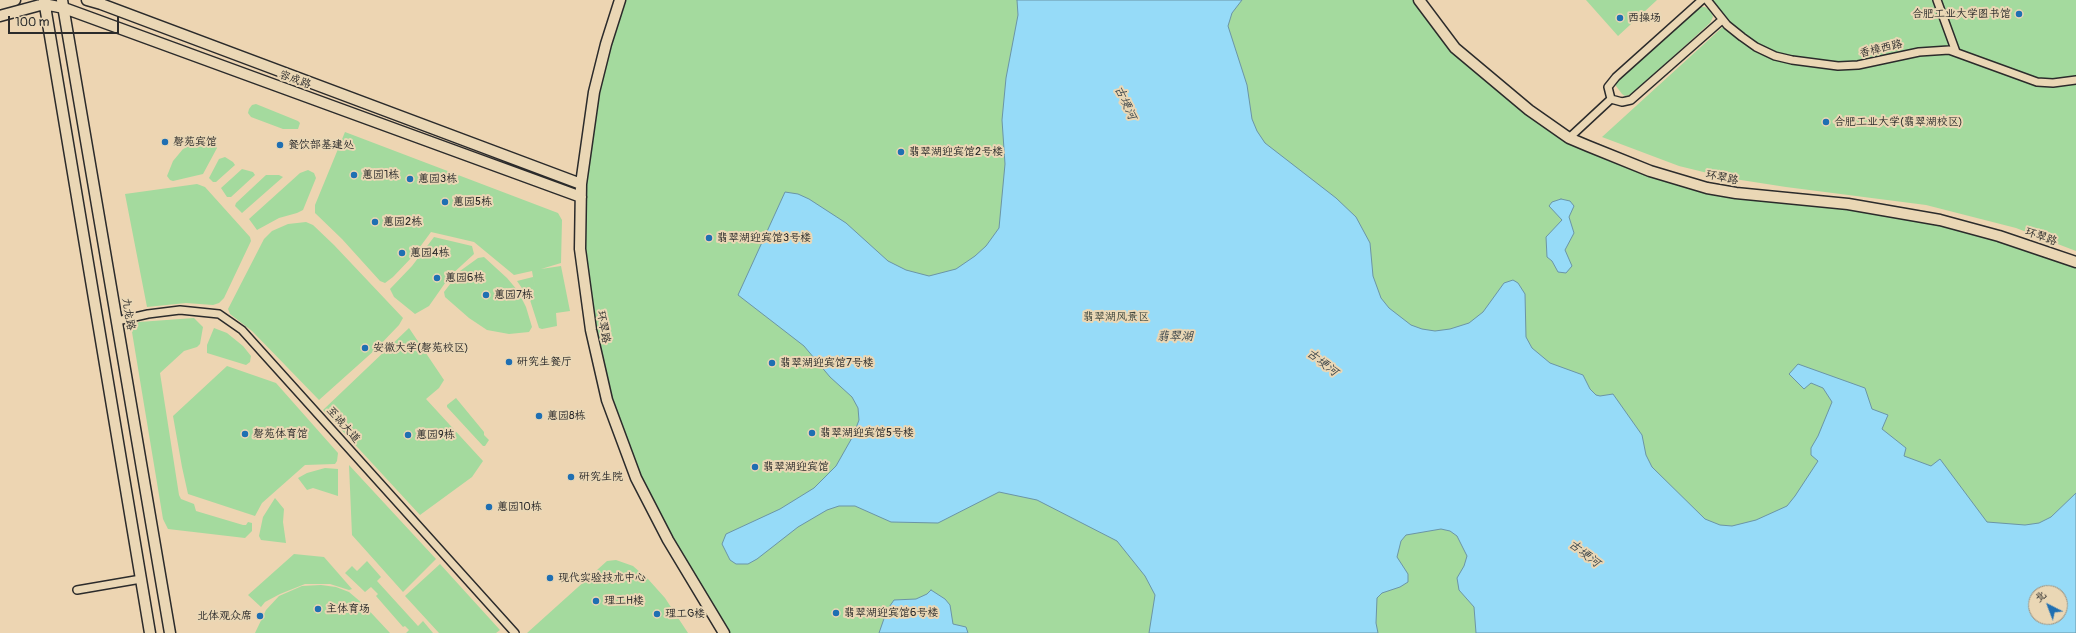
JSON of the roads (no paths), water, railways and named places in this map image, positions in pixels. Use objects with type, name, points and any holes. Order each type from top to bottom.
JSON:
[{"type":"street","points":[[0,4],[15,0]]},
{"type":"street","name":"容成路","points":[[87,0],[581,184]]},
{"type":"street","name":"环翠路","points":[[620,0],[606,44],[594,92],[581,184],[582,271],[597,359],[615,425],[636,478],[656,520],[724,633]]},
{"type":"street","name":"环翠路","points":[[1419,0],[1454,48],[1529,110],[1569,138],[1650,171],[1707,188],[1736,193],[1848,204],[1940,220],[1999,236],[2076,262]]},
{"type":"street","points":[[1611,99],[1608,87],[1616,76],[1702,0]]},
{"type":"street","name":"香樟西路","points":[[1707,0],[1722,20],[1756,47],[1775,56],[1808,63],[1838,66],[1858,65],[1919,52],[1936,50],[1956,52],[2037,82],[2053,83],[2076,80]]},
{"type":"street","points":[[1937,0],[1956,52]]},
{"type":"street","points":[[44,2],[150,633]]},
{"type":"street","name":"容成路","points":[[0,16],[44,2],[63,4],[581,197]]},
{"type":"street","name":"九龙路","points":[[63,4],[170,633]]},
{"type":"street","points":[[1611,99],[1622,102],[1631,100],[1722,20]]},
{"type":"street","points":[[1569,138],[1611,99]]},
{"type":"street","name":"至诚大道","points":[[117,321],[148,314],[180,310],[220,314],[242,330],[515,633]]},
{"type":"street","points":[[77,590],[141,579]]},
{"type":"water","name":"翡翠湖","points":[[1017,0],[1242,0],[1232,13],[1228,26],[1247,85],[1252,119],[1257,131],[1265,143],[1336,198],[1356,217],[1370,243],[1373,276],[1381,298],[1389,308],[1411,325],[1422,329],[1435,331],[1450,329],[1469,323],[1483,312],[1504,283],[1513,280],[1518,283],[1525,294],[1526,337],[1532,348],[1550,363],[1583,375],[1590,389],[1596,395],[1600,396],[1613,394],[1642,435],[1646,455],[1652,467],[1705,519],[1720,525],[1732,526],[1756,520],[1787,506],[1818,461],[1811,455],[1811,448],[1818,436],[1832,402],[1823,388],[1811,383],[1804,389],[1789,374],[1798,364],[1865,388],[1872,409],[1888,415],[1882,429],[1906,448],[1904,456],[1931,466],[1940,459],[1987,522],[2025,525],[2039,523],[2051,517],[2076,493],[2076,633],[1476,633],[1474,607],[1459,590],[1457,578],[1464,566],[1467,556],[1457,536],[1450,531],[1441,529],[1406,535],[1401,541],[1397,557],[1408,574],[1408,582],[1400,587],[1382,593],[1377,598],[1376,623],[1378,633],[1149,633],[1155,595],[1145,576],[1117,541],[1037,500],[999,492],[938,523],[891,522],[855,506],[839,506],[827,510],[798,527],[757,559],[748,564],[736,564],[730,560],[722,544],[726,534],[780,509],[814,488],[836,466],[853,436],[859,420],[858,408],[852,397],[830,377],[804,346],[738,295],[785,192],[798,194],[809,199],[846,223],[888,261],[906,270],[929,276],[956,269],[975,256],[986,246],[999,228],[1005,164],[1002,120],[1006,78],[1018,15]]},
{"type":"water","points":[[1561,199],[1570,201],[1574,206],[1569,217],[1574,233],[1565,250],[1572,266],[1566,273],[1558,272],[1552,261],[1547,257],[1546,237],[1562,220],[1549,206],[1552,202]]},
{"type":"water","points":[[931,590],[945,599],[950,605],[953,624],[966,627],[968,633],[879,633],[887,610],[894,600],[916,599],[927,594]]},
{"type":"place","name":"合肥工业大学图书馆","points":[[2019,14]]},
{"type":"place","name":"西操场","points":[[1620,18]]},
{"type":"place","name":"合肥工业大学(翡翠湖校区)","points":[[1826,122]]},
{"type":"place","name":"磬苑宾馆","points":[[165,142]]},
{"type":"place","name":"餐饮部基建处","points":[[280,145]]},
{"type":"place","name":"翡翠湖迎宾馆2号楼","points":[[901,152]]},
{"type":"place","name":"蕙园1栋","points":[[354,175]]},
{"type":"place","name":"蕙园3栋","points":[[410,179]]},
{"type":"place","name":"蕙园5栋","points":[[445,202]]},
{"type":"place","name":"蕙园2栋","points":[[375,222]]},
{"type":"place","name":"翡翠湖迎宾馆3号楼","points":[[709,238]]},
{"type":"place","name":"蕙园4栋","points":[[402,253]]},
{"type":"place","name":"蕙园6栋","points":[[437,278]]},
{"type":"place","name":"蕙园7栋","points":[[486,295]]},
{"type":"place","name":"安徽大学(磬苑校区)","points":[[365,348]]},
{"type":"place","name":"研究生餐厅","points":[[509,362]]},
{"type":"place","name":"翡翠湖迎宾馆7号楼","points":[[772,363]]},
{"type":"place","name":"蕙园8栋","points":[[539,416]]},
{"type":"place","name":"翡翠湖迎宾馆5号楼","points":[[812,433]]},
{"type":"place","name":"磬苑体育馆","points":[[245,434]]},
{"type":"place","name":"蕙园9栋","points":[[408,435]]},
{"type":"place","name":"翡翠湖迎宾馆","points":[[755,467]]},
{"type":"place","name":"研究生院","points":[[571,477]]},
{"type":"place","name":"蕙园10栋","points":[[489,507]]},
{"type":"place","name":"现代实验技术中心","points":[[550,578]]},
{"type":"place","name":"理工H楼","points":[[596,601]]},
{"type":"place","name":"主体育场","points":[[318,609]]},
{"type":"place","name":"翡翠湖迎宾馆6号楼","points":[[836,613]]},
{"type":"place","name":"理工G楼","points":[[657,614]]},
{"type":"place","name":"北体观众席","points":[[260,616]]},
{"type":"water label","name":"古埂河","points":[[1125,103]]},
{"type":"water label","name":"古埂河","points":[[1322,363]]},
{"type":"water label","name":"古埂河","points":[[1584,554]]},
{"type":"park label","name":"翡翠湖风景区","points":[[1116,317]]}]
